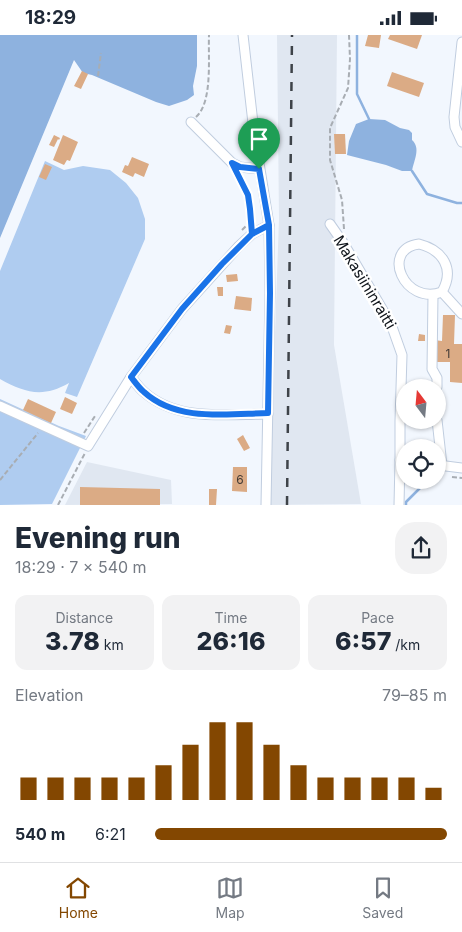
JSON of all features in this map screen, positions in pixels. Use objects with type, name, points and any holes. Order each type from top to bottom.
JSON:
[{"type":"street","points":[[242,35],[259,169],[269,225],[270,293],[266,505]]},
{"type":"street","points":[[462,42],[454,117],[455,127],[462,142]]},
{"type":"street","points":[[190,122],[232,163],[240,167],[259,169]]},
{"type":"street","name":"Makasiininraitti","points":[[330,224],[344,244],[391,324],[402,355],[400,421],[401,439]]},
{"type":"street","points":[[0,406],[88,446],[131,377],[182,309],[252,234],[269,225]]},
{"type":"street","points":[[411,245],[428,246],[444,259],[448,271],[447,283],[442,292],[433,295],[421,294],[412,289],[401,273],[401,255],[405,249],[411,245]]},
{"type":"street","points":[[442,292],[462,313]]},
{"type":"street","points":[[433,295],[432,369],[437,379]]},
{"type":"street","points":[[131,377],[144,392],[176,410],[195,414],[268,413]]},
{"type":"street","points":[[446,466],[462,469]]},
{"type":"street","name":"Makasiininraitti","points":[[398,505],[400,489]]},
{"type":"path","points":[[190,122],[201,113],[206,102],[209,35]]},
{"type":"path","points":[[344,244],[343,207],[339,187],[330,161],[330,128],[348,88],[349,35]]},
{"type":"path","points":[[98,76],[101,53]]},
{"type":"path","points":[[232,163],[248,195],[252,234]]},
{"type":"path","points":[[0,481],[44,426]]},
{"type":"path","points":[[58,505],[88,446]]},
{"type":"shaded area","points":[[0,35],[197,35],[197,66],[193,86],[194,95],[187,100],[169,106],[83,73],[74,60],[0,238]]},
{"type":"shaded area","points":[[277,35],[337,35],[334,345],[361,504],[269,505],[279,219]]},
{"type":"shaded area","points":[[369,119],[385,120],[412,133],[412,140],[415,143],[416,150],[412,171],[402,171],[347,155],[349,141],[356,124]]},
{"type":"shaded area","points":[[45,161],[64,170],[83,166],[110,170],[126,183],[138,198],[145,219],[145,239],[77,397],[65,393],[69,383],[51,391],[34,392],[18,388],[0,379],[0,271]]},
{"type":"shaded area","points":[[0,399],[86,436],[52,504],[0,505]]},
{"type":"shaded area","points":[[87,462],[171,480],[172,504],[65,505]]},
{"type":"building","points":[[368,35],[381,35],[379,48],[365,46]]},
{"type":"building","points":[[390,35],[422,35],[417,49],[388,39]]},
{"type":"building","points":[[82,71],[88,74],[81,89],[74,86]]},
{"type":"building","points":[[392,72],[424,83],[419,97],[387,86]]},
{"type":"building","points":[[334,134],[345,134],[346,154],[335,154]]},
{"type":"building","points":[[54,135],[60,138],[54,147],[49,145]]},
{"type":"building","points":[[63,135],[78,142],[70,161],[67,160],[64,165],[53,160]]},
{"type":"building","points":[[132,157],[149,164],[144,177],[135,173],[133,177],[122,172],[125,165],[128,166]]},
{"type":"building","points":[[45,164],[52,167],[46,180],[39,177]]},
{"type":"building","points":[[237,274],[238,281],[227,282],[226,275]]},
{"type":"building","points":[[217,287],[223,287],[223,296],[218,296]]},
{"type":"building","points":[[236,296],[252,298],[251,311],[234,309]]},
{"type":"building","points":[[443,315],[455,315],[454,344],[462,344],[462,383],[450,382],[450,362],[434,362],[434,340],[442,341]]},
{"type":"building","points":[[226,325],[232,326],[230,334],[224,333]]},
{"type":"building","points":[[419,334],[425,335],[425,341],[418,341]]},
{"type":"building","points":[[65,397],[77,403],[72,414],[60,409]]},
{"type":"building","points":[[28,399],[56,412],[51,423],[23,410]]},
{"type":"building","points":[[243,435],[250,448],[244,451],[237,439]]},
{"type":"building","points":[[233,467],[247,467],[247,492],[232,491]]},
{"type":"building","points":[[80,487],[160,489],[160,505],[80,505]]},
{"type":"building","points":[[209,489],[217,489],[216,505],[209,505]]},
{"type":"waterway","points":[[357,35],[357,94],[369,119]]},
{"type":"waterway","points":[[412,171],[427,194],[462,203]]},
{"type":"waterway","points":[[406,505],[406,502],[419,489]]},
{"type":"railway","points":[[287,505],[292,35]]},
{"type":"route","points":[[259,169],[240,167],[232,163],[248,195],[252,234],[269,225],[268,413],[195,414],[176,410],[144,392],[131,377],[182,309],[222,264],[252,234],[269,225],[259,169]]}]
